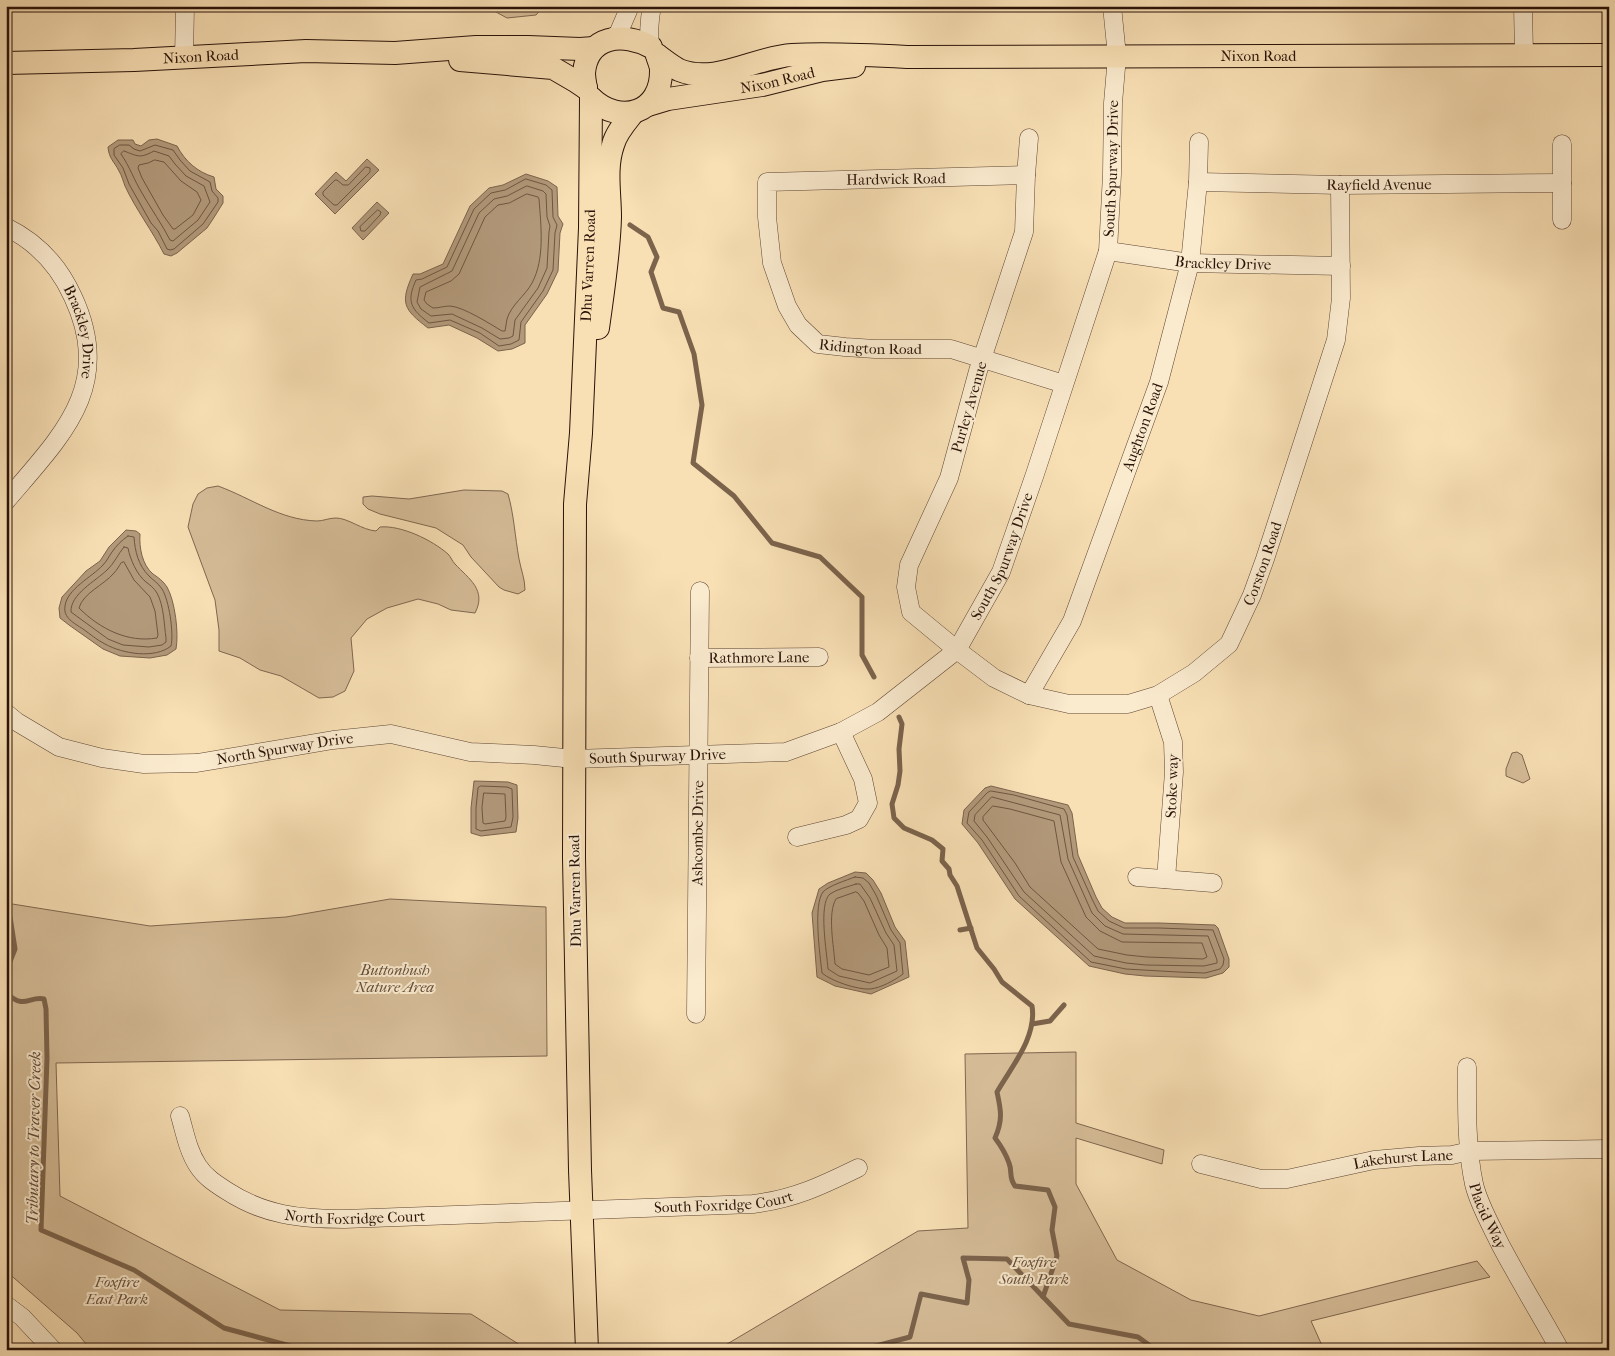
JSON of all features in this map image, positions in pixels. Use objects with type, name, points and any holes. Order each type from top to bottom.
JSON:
[{"type":"main road","points":[[621,38],[632,40],[654,51],[661,69],[658,92],[641,109],[620,113],[598,106],[588,93],[584,74],[586,62],[601,44],[621,38]]},
{"type":"main road","name":"Nixon Road","points":[[6,63],[184,58],[306,51],[394,52],[476,47],[580,49],[601,44]]},
{"type":"main road","name":"Nixon Road","points":[[654,51],[678,69],[690,73],[704,74],[720,72],[789,55],[830,53],[907,57],[1609,55]]},
{"type":"main road","name":"Nixon Road","points":[[394,52],[553,68],[566,74],[588,93]]},
{"type":"main road","name":"Nixon Road","points":[[641,109],[668,99],[762,85],[822,70],[880,63],[907,57]]},
{"type":"main road","name":"Dhu Varren Road","points":[[587,1350],[581,1210],[574,877],[574,759],[575,504],[581,432],[590,228],[588,93]]},
{"type":"main road","name":"Dhu Varren Road","points":[[581,432],[608,260],[610,218],[608,163],[613,144],[621,128],[641,109]]},
{"type":"street","points":[[184,58],[185,6]]},
{"type":"street","points":[[601,44],[618,34],[630,6]]},
{"type":"street","points":[[652,6],[650,22],[654,51]]},
{"type":"street","name":"South Spurway Drive","points":[[574,759],[786,752],[842,732],[878,712],[957,650],[1001,572],[1108,251],[1113,103],[1117,56],[1112,6]]},
{"type":"street","points":[[1523,6],[1524,55]]},
{"type":"street","name":"Purley Avenue","points":[[957,650],[911,612],[906,587],[910,565],[949,478],[982,360],[1024,232],[1029,138]]},
{"type":"street","name":"Aughton Road","points":[[1029,696],[1072,621],[1159,382],[1190,263],[1198,182],[1199,142]]},
{"type":"street","points":[[1562,144],[1562,220]]},
{"type":"street","name":"Hardwick Road","points":[[767,182],[1026,175]]},
{"type":"street","name":"Ridington Road","points":[[767,182],[767,217],[772,263],[787,306],[798,325],[818,344],[860,348],[951,349],[1064,384]]},
{"type":"street","name":"Rayfield Avenue","points":[[1198,182],[1340,185],[1562,183]]},
{"type":"street","name":"Corston Road","points":[[957,650],[994,678],[1029,696],[1069,704],[1128,704],[1158,695],[1194,673],[1229,644],[1252,595],[1265,559],[1336,340],[1341,298],[1340,185]]},
{"type":"street","name":"Brackley Drive","points":[[6,227],[33,242],[45,254],[69,287],[84,324],[89,352],[86,379],[80,400],[71,419],[60,437],[6,500]]},
{"type":"street","name":"Brackley Drive","points":[[1108,251],[1190,263],[1340,266]]},
{"type":"street","name":"Ashcombe Drive","points":[[696,1014],[700,591]]},
{"type":"street","name":"Rathmore Lane","points":[[699,658],[819,657]]},
{"type":"street","name":"Stoke way","points":[[1158,695],[1173,742],[1174,772],[1166,879]]},
{"type":"street","name":"North Spurway Drive","points":[[6,713],[17,722],[59,747],[102,758],[144,764],[196,763],[333,740],[392,734],[470,752],[574,759]]},
{"type":"street","points":[[797,837],[846,825],[859,819],[868,803],[863,779],[842,732]]},
{"type":"street","points":[[1137,877],[1213,883]]},
{"type":"street","name":"Placid Way","points":[[1467,1067],[1470,1151],[1475,1186],[1485,1214],[1508,1259],[1560,1350]]},
{"type":"street","name":"North Foxridge Court","points":[[180,1116],[188,1146],[194,1159],[210,1179],[254,1206],[284,1215],[319,1219],[344,1219],[581,1210]]},
{"type":"street","name":"Lakehurst Lane","points":[[1201,1164],[1262,1179],[1287,1179],[1374,1160],[1420,1156],[1452,1156],[1470,1151],[1609,1149]]},
{"type":"street","name":"South Foxridge Court","points":[[581,1210],[769,1202],[799,1195],[858,1168]]},
{"type":"street","points":[[6,1305],[22,1317],[53,1350]]},
{"type":"green space","points":[[485,6],[544,6],[536,15],[507,18]]},
{"type":"green space","points":[[218,486],[278,513],[303,520],[317,521],[333,518],[345,520],[376,531],[380,527],[388,527],[416,534],[448,554],[471,580],[478,591],[479,598],[475,613],[451,610],[438,604],[418,599],[387,608],[367,619],[351,638],[354,671],[345,691],[333,697],[319,698],[281,676],[260,670],[240,658],[219,651],[219,630],[215,600],[188,527],[193,504],[198,494],[207,488]]},
{"type":"green space","points":[[464,490],[502,491],[508,494],[525,586],[525,590],[518,594],[499,587],[471,557],[463,545],[436,528],[380,514],[368,509],[363,504],[363,497],[409,499]]},
{"type":"green space","points":[[1517,752],[1522,755],[1530,779],[1523,783],[1506,776],[1506,769],[1512,753]]},
{"type":"green space","name":"Buttonbush Nature Area","points":[[390,899],[546,907],[547,1056],[56,1063],[60,1196],[280,1310],[471,1314],[528,1350],[91,1350],[77,1333],[6,1271],[6,903],[150,926],[286,917]]},
{"type":"green space","name":"Foxfire South Park","points":[[1076,1052],[1076,1123],[1164,1150],[1162,1164],[1076,1138],[1076,1184],[1117,1260],[1191,1300],[1259,1316],[1477,1261],[1490,1277],[1311,1321],[1324,1350],[717,1350],[918,1231],[968,1228],[965,1054]]},
{"type":"water","points":[[157,139],[177,146],[192,165],[214,177],[216,189],[223,196],[223,203],[207,228],[171,256],[164,254],[134,203],[108,147],[118,140],[133,140],[135,144],[141,146],[149,140]]},
{"type":"water","points":[[367,159],[379,170],[335,214],[315,194],[336,172],[346,181]]},
{"type":"water","points":[[526,174],[548,181],[557,187],[558,216],[563,224],[560,233],[558,271],[547,294],[525,325],[525,343],[512,349],[498,351],[477,338],[449,325],[428,328],[413,316],[406,305],[406,292],[413,274],[420,274],[443,264],[470,206],[489,188],[503,185]]},
{"type":"water","points":[[377,202],[389,213],[363,240],[352,228]]},
{"type":"water","points":[[126,530],[136,531],[140,534],[141,550],[146,566],[164,583],[170,593],[176,617],[177,642],[176,649],[167,655],[150,658],[120,656],[103,649],[60,618],[59,608],[62,597],[86,571],[100,561],[109,547]]},
{"type":"water","points":[[474,781],[508,782],[517,785],[518,818],[516,832],[481,836],[471,833]]},
{"type":"water","points":[[991,786],[1068,805],[1072,813],[1078,855],[1102,908],[1112,917],[1125,923],[1215,925],[1218,928],[1229,959],[1229,967],[1223,973],[1206,978],[1125,974],[1089,966],[1015,899],[978,843],[962,824],[964,810],[985,788]]},
{"type":"water","points":[[855,872],[866,873],[873,880],[881,893],[895,927],[905,941],[909,977],[871,994],[835,986],[817,977],[812,913],[819,889],[828,883]]},
{"type":"waterway","points":[[630,225],[648,237],[657,257],[651,272],[663,308],[679,312],[694,354],[702,405],[693,463],[734,496],[772,543],[820,557],[862,597],[862,655],[874,677]]},
{"type":"waterway","points":[[899,717],[902,724],[899,749],[900,771],[892,804],[894,818],[904,828],[932,840],[943,849],[942,861],[949,869],[950,875],[957,886],[977,948],[1002,982],[1032,1006],[1033,1018],[1027,1040],[997,1092],[1000,1115],[995,1138],[1008,1160],[1015,1186],[1048,1190],[1055,1207],[1052,1230],[1057,1256],[1043,1297]]},
{"type":"waterway","name":"Tributary to Traver Creek","points":[[6,913],[10,917],[15,949],[9,964],[9,995],[23,1002],[44,999],[46,1009],[47,1058],[41,1230],[134,1270],[224,1328],[305,1350]]},
{"type":"waterway","points":[[960,930],[971,928]]},
{"type":"waterway","points":[[1032,1024],[1050,1021],[1064,1005]]},
{"type":"waterway","name":"Tributary to Traver Creek","points":[[861,1350],[910,1337],[921,1294],[967,1303],[969,1280],[963,1258],[1007,1259],[1069,1324],[1138,1337],[1156,1350]]},
{"type":"park label","name":"Foxfire East Park","points":[[117,1290]]}]
